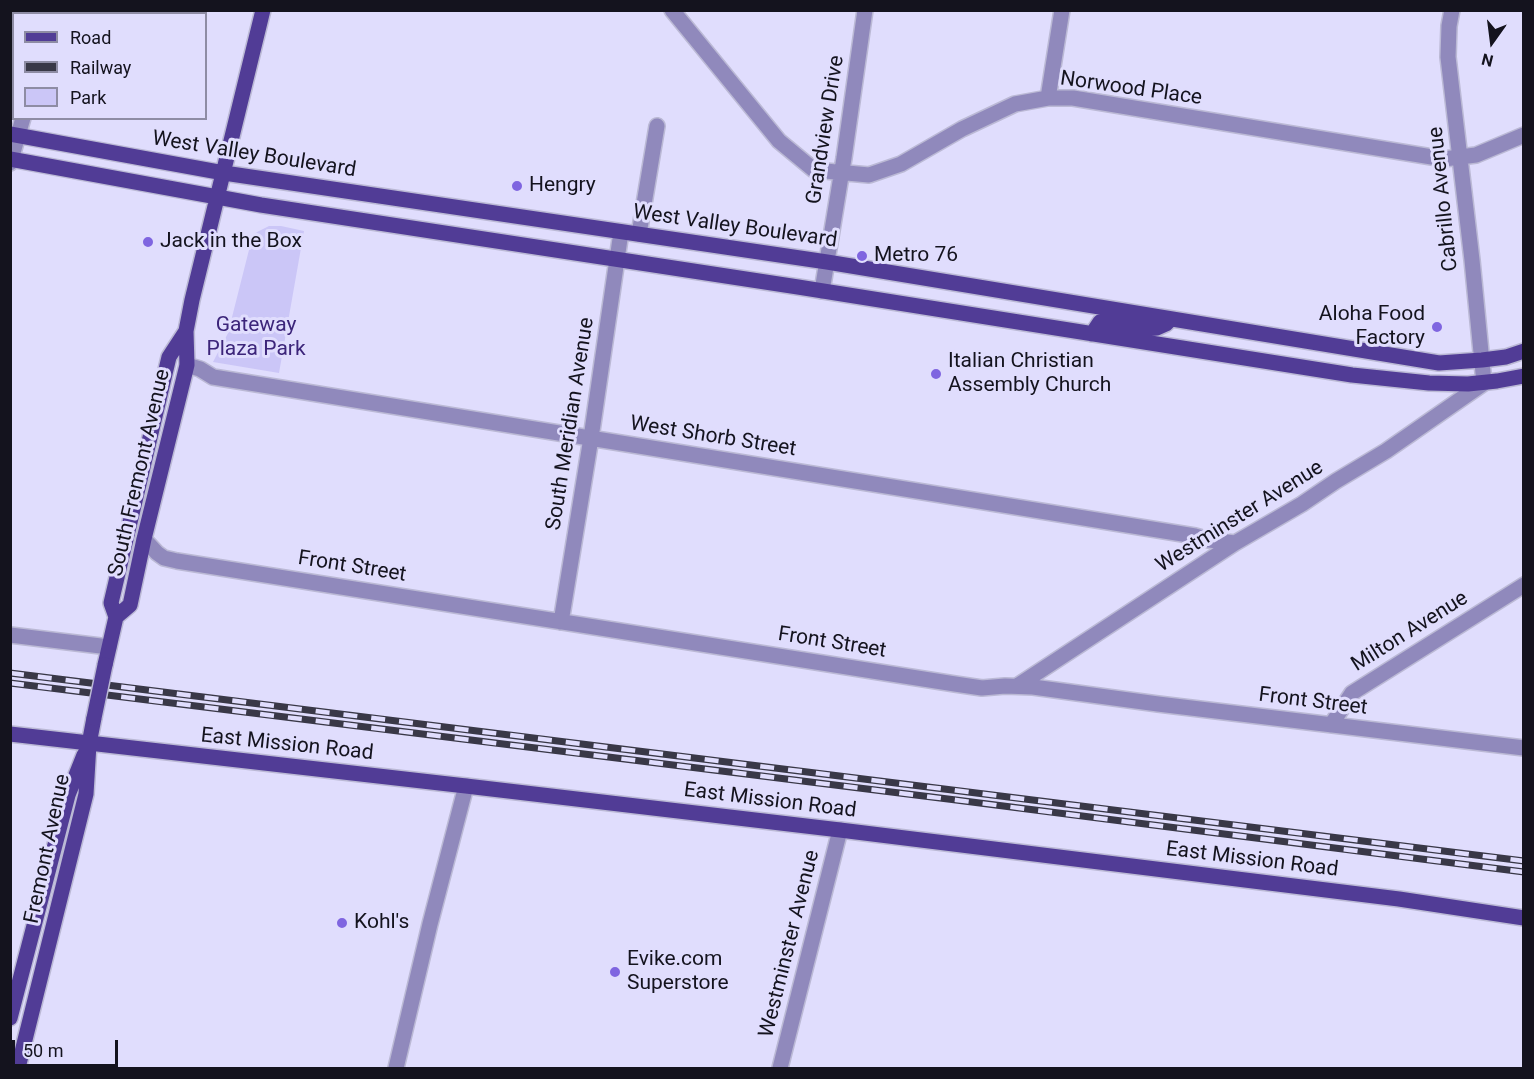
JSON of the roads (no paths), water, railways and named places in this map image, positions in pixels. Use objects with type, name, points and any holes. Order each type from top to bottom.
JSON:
[{"type":"main road","points":[[218,197],[263,10]]},
{"type":"main road","name":"West Valley Boulevard","points":[[14,134],[224,173],[827,262],[1439,363],[1506,357],[1524,351]]},
{"type":"main road","points":[[11,160],[295,210],[1352,375],[1429,383],[1484,383],[1524,376]]},
{"type":"main road","name":"South Fremont Avenue","points":[[116,616],[130,605],[187,364],[186,331],[218,197]]},
{"type":"main road","points":[[1092,334],[1100,322],[1145,329],[1166,324],[1171,319]]},
{"type":"main road","name":"South Fremont Avenue","points":[[105,665],[116,616],[111,603],[169,357],[186,331]]},
{"type":"main road","name":"Fremont Avenue","points":[[18,1068],[86,794],[89,744],[105,665]]},
{"type":"main road","name":"East Mission Road","points":[[10,734],[840,830],[1399,899],[1524,918]]},
{"type":"main road","name":"Fremont Avenue","points":[[10,1018],[68,795],[89,744]]},
{"type":"street","name":"Norwood Place","points":[[672,10],[779,141],[814,170],[869,175],[901,164],[962,129],[1015,104],[1048,98],[1073,98],[1444,159],[1476,155],[1524,135]]},
{"type":"street","name":"Grandview Drive","points":[[822,291],[865,10]]},
{"type":"street","points":[[1048,98],[1062,10]]},
{"type":"street","name":"Cabrillo Avenue","points":[[1452,10],[1448,57],[1484,383]]},
{"type":"street","points":[[11,160],[14,134],[21,120]]},
{"type":"street","points":[[639,234],[657,126]]},
{"type":"street","name":"South Meridian Avenue","points":[[561,622],[621,232]]},
{"type":"street","name":"West Shorb Street","points":[[187,364],[213,377],[1235,543]]},
{"type":"street","name":"Westminster Avenue","points":[[1017,686],[1235,543],[1386,451],[1484,383]]},
{"type":"street","name":"Front Street","points":[[144,539],[164,558],[177,561],[982,688],[1033,687],[1524,748]]},
{"type":"street","name":"Milton Avenue","points":[[1331,725],[1352,693],[1524,585]]},
{"type":"street","points":[[10,635],[109,647]]},
{"type":"street","points":[[396,1068],[466,786]]},
{"type":"street","name":"Westminster Avenue","points":[[780,1068],[840,830]]},
{"type":"railway","points":[[10,673],[1524,861]]},
{"type":"railway","points":[[10,683],[1524,872]]},
{"type":"place","name":"Hengry","points":[[517,186]]},
{"type":"place","name":"Jack in the Box","points":[[148,242]]},
{"type":"place","name":"Metro 76","points":[[862,256]]},
{"type":"place","name":"Aloha Food Factory","points":[[1437,327]]},
{"type":"place","name":"Italian Christian Assembly Church","points":[[936,374]]},
{"type":"place","name":"Kohl's","points":[[342,923]]},
{"type":"place","name":"Evike.com Superstore","points":[[615,972]]},
{"type":"park label","name":"Gateway Plaza Park","points":[[256,338]]}]
